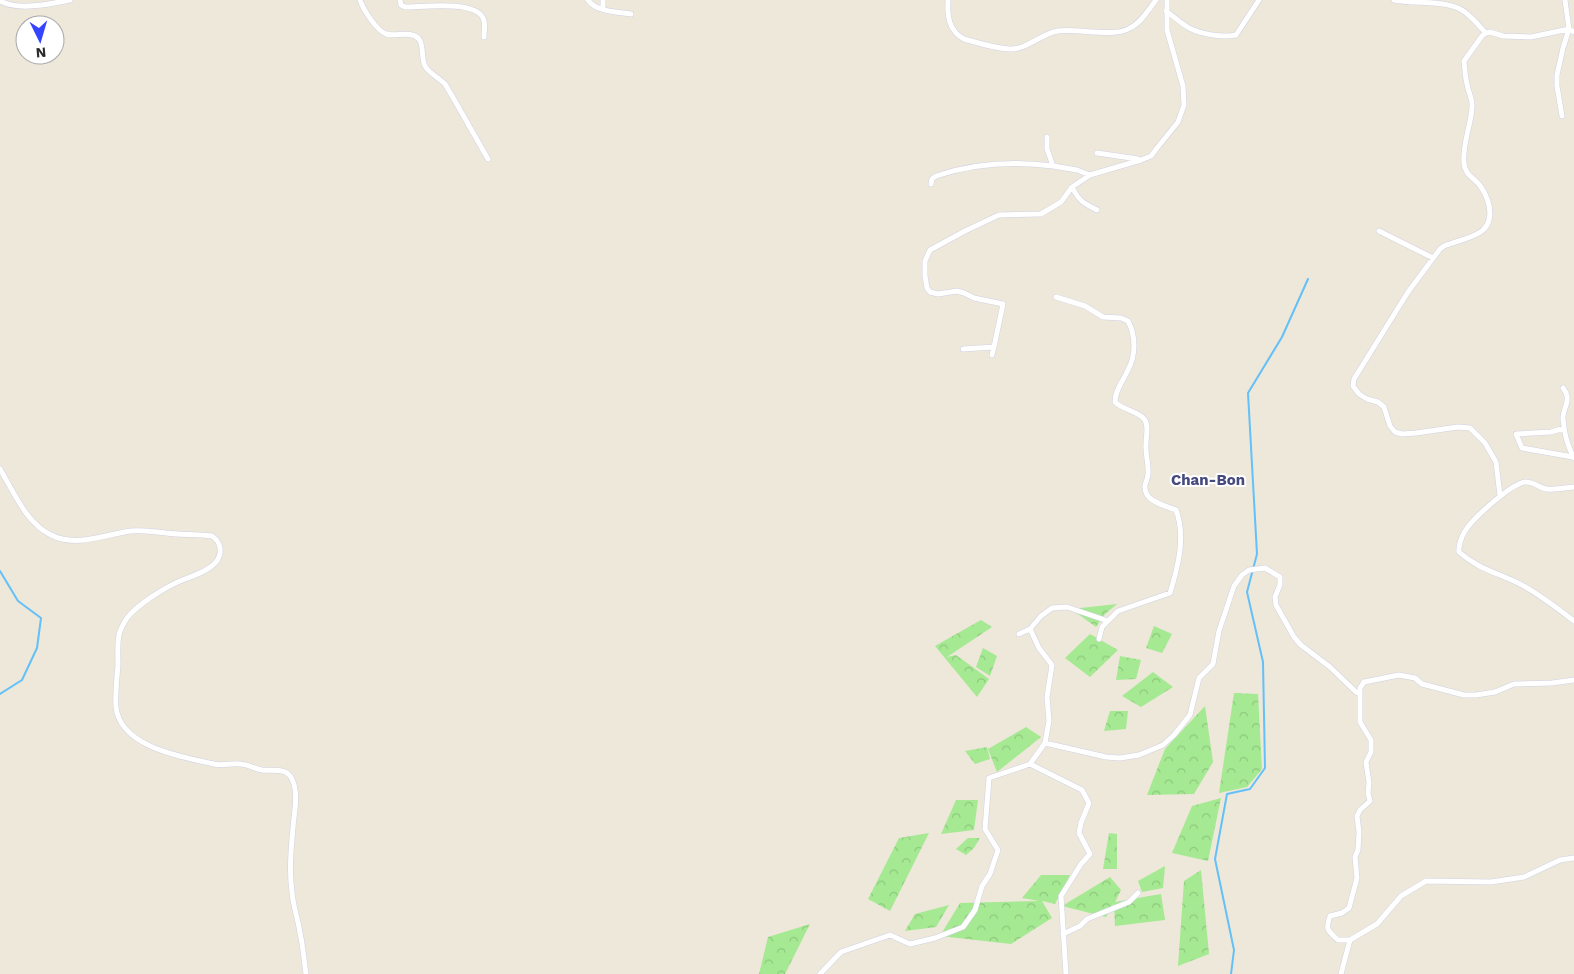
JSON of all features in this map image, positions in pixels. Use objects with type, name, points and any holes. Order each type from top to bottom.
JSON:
[{"type":"street","points":[[0,1],[13,6],[70,0]]},
{"type":"street","points":[[360,0],[374,23],[386,34],[409,35],[420,39],[425,65],[448,89],[488,159]]},
{"type":"street","points":[[400,0],[401,5],[405,7],[448,5],[472,9],[480,13],[485,22],[484,37]]},
{"type":"street","points":[[588,0],[592,5],[603,9],[631,14]]},
{"type":"street","points":[[603,0],[603,9]]},
{"type":"street","points":[[948,0],[947,13],[949,21],[958,36],[1009,49],[1019,48],[1048,33],[1059,31],[1114,32],[1130,28],[1146,13],[1156,0]]},
{"type":"street","points":[[992,355],[1002,304],[974,298],[957,291],[938,294],[930,292],[927,288],[925,276],[925,261],[930,250],[999,214],[1041,214],[1061,202],[1072,187],[1090,175],[1151,156],[1178,122],[1184,105],[1183,86],[1167,30],[1166,12],[1168,0]]},
{"type":"street","points":[[1166,12],[1190,28],[1204,33],[1230,36],[1236,35],[1259,0]]},
{"type":"street","points":[[1394,0],[1427,3],[1459,9],[1486,33]]},
{"type":"street","points":[[1562,116],[1558,98],[1557,74],[1563,48],[1572,31],[1565,0]]},
{"type":"street","points":[[1500,496],[1496,462],[1485,443],[1470,428],[1458,427],[1409,434],[1395,432],[1390,426],[1384,407],[1378,402],[1367,399],[1359,394],[1353,386],[1354,379],[1408,292],[1440,249],[1479,234],[1490,218],[1490,203],[1481,186],[1468,175],[1464,166],[1463,150],[1472,117],[1472,103],[1466,83],[1464,61],[1486,33],[1531,37],[1572,31]]},
{"type":"street","points":[[1047,137],[1047,149],[1053,166]]},
{"type":"street","points":[[1097,153],[1141,160]]},
{"type":"street","points":[[931,184],[932,179],[936,176],[970,167],[1011,162],[1053,166],[1077,170],[1090,175]]},
{"type":"street","points":[[1072,187],[1081,202],[1097,210]]},
{"type":"street","points":[[1380,231],[1433,258]]},
{"type":"street","points":[[1056,297],[1085,306],[1104,318],[1121,318],[1128,321],[1132,328],[1134,337],[1133,358],[1117,389],[1115,402],[1124,409],[1142,416],[1146,421],[1145,456],[1148,476],[1145,486],[1146,494],[1158,504],[1166,505],[1176,510],[1179,518],[1179,554],[1176,575],[1170,592],[1118,611],[1102,627],[1099,638]]},
{"type":"street","points":[[963,349],[994,347]]},
{"type":"street","points":[[1563,388],[1567,397],[1567,406],[1562,416],[1574,458],[1522,448],[1516,434],[1551,432],[1564,428]]},
{"type":"street","points":[[0,469],[27,514],[37,525],[51,535],[63,540],[91,539],[132,531],[212,536],[216,539],[221,550],[217,561],[209,568],[178,582],[150,599],[136,609],[128,618],[120,633],[118,644],[116,706],[119,719],[124,728],[147,744],[172,754],[213,764],[241,764],[252,766],[258,770],[278,769],[288,774],[292,779],[296,797],[291,852],[292,892],[306,974]]},
{"type":"street","points":[[1574,488],[1548,489],[1530,482],[1523,482],[1500,496],[1464,532],[1458,548],[1459,552],[1484,570],[1536,593],[1574,621]]},
{"type":"street","points":[[1045,743],[1106,757],[1120,758],[1139,755],[1163,745],[1190,715],[1199,678],[1213,664],[1220,631],[1234,586],[1242,575],[1249,570],[1257,568],[1267,569],[1280,578],[1280,585],[1275,597],[1276,605],[1294,637],[1360,694]]},
{"type":"street","points":[[1019,634],[1030,629],[1052,608],[1067,608],[1108,621]]},
{"type":"street","points":[[820,974],[841,952],[890,935],[910,944],[964,928],[975,910],[982,886],[990,874],[998,850],[985,829],[989,778],[1030,764],[1045,743],[1049,721],[1048,697],[1052,665],[1039,648],[1030,629]]},
{"type":"street","points":[[1574,680],[1552,683],[1514,684],[1495,692],[1476,695],[1464,695],[1422,684],[1415,678],[1399,675],[1364,682],[1360,688],[1360,722],[1371,740],[1371,752],[1366,762],[1370,801],[1360,810],[1357,816],[1359,832],[1358,850],[1355,857],[1357,878],[1349,908],[1342,913],[1330,916],[1327,924],[1328,932],[1338,940],[1350,940],[1378,924],[1400,896],[1426,881],[1491,882],[1508,880],[1524,877],[1560,860],[1574,858]]},
{"type":"street","points":[[1030,764],[1082,790],[1089,803],[1079,834],[1090,854],[1081,864],[1061,896],[1066,974]]},
{"type":"street","points":[[1063,934],[1080,926],[1087,919],[1129,902],[1138,893]]},
{"type":"street","points":[[1341,974],[1350,940]]},
{"type":"green space","points":[[1117,604],[1105,614],[1096,627],[1071,609]]},
{"type":"green space","points":[[981,620],[992,627],[947,657],[956,655],[989,679],[977,697],[935,646]]},
{"type":"green space","points":[[1154,626],[1172,634],[1162,653],[1146,648]]},
{"type":"green space","points":[[1090,634],[1118,650],[1090,677],[1065,658]]},
{"type":"green space","points":[[983,648],[997,656],[990,676],[976,667]]},
{"type":"green space","points":[[1120,656],[1141,660],[1136,679],[1116,680]]},
{"type":"green space","points":[[1153,672],[1173,687],[1141,707],[1122,696]]},
{"type":"green space","points":[[1234,693],[1258,694],[1262,769],[1247,787],[1219,793]]},
{"type":"green space","points":[[1205,706],[1213,762],[1194,794],[1147,795],[1165,749]]},
{"type":"green space","points":[[1110,711],[1128,711],[1126,729],[1104,731]]},
{"type":"green space","points":[[1026,727],[1041,737],[997,772],[988,749]]},
{"type":"green space","points":[[987,747],[990,759],[975,764],[965,751]]},
{"type":"green space","points":[[1221,798],[1208,861],[1172,853],[1192,806]]},
{"type":"green space","points":[[956,800],[978,800],[974,830],[941,834]]},
{"type":"green space","points":[[929,833],[890,911],[868,899],[899,838]]},
{"type":"green space","points":[[1109,833],[1117,834],[1117,869],[1103,869]]},
{"type":"green space","points":[[968,838],[980,838],[974,848],[966,855],[956,849]]},
{"type":"green space","points":[[1165,866],[1163,888],[1142,892],[1138,881]]},
{"type":"green space","points":[[1201,870],[1209,954],[1178,966],[1184,881]]},
{"type":"green space","points":[[1041,875],[1070,875],[1055,904],[1042,901],[1052,918],[1011,944],[940,936],[960,903],[1039,901],[1022,898]]},
{"type":"green space","points":[[1110,877],[1121,890],[1115,902],[1161,894],[1165,920],[1115,926],[1114,903],[1106,917],[1062,906]]},
{"type":"green space","points":[[949,905],[936,927],[905,931],[915,914]]},
{"type":"green space","points":[[810,924],[785,974],[759,974],[768,937]]},
{"type":"waterway","points":[[1231,974],[1234,950],[1215,859],[1227,794],[1250,789],[1265,768],[1263,662],[1247,592],[1257,554],[1248,393],[1282,337],[1308,279]]},
{"type":"waterway","points":[[0,571],[18,601],[41,618],[37,648],[22,680],[0,694]]},
{"type":"district","name":"Chan-Bon","points":[[1208,480]]}]
